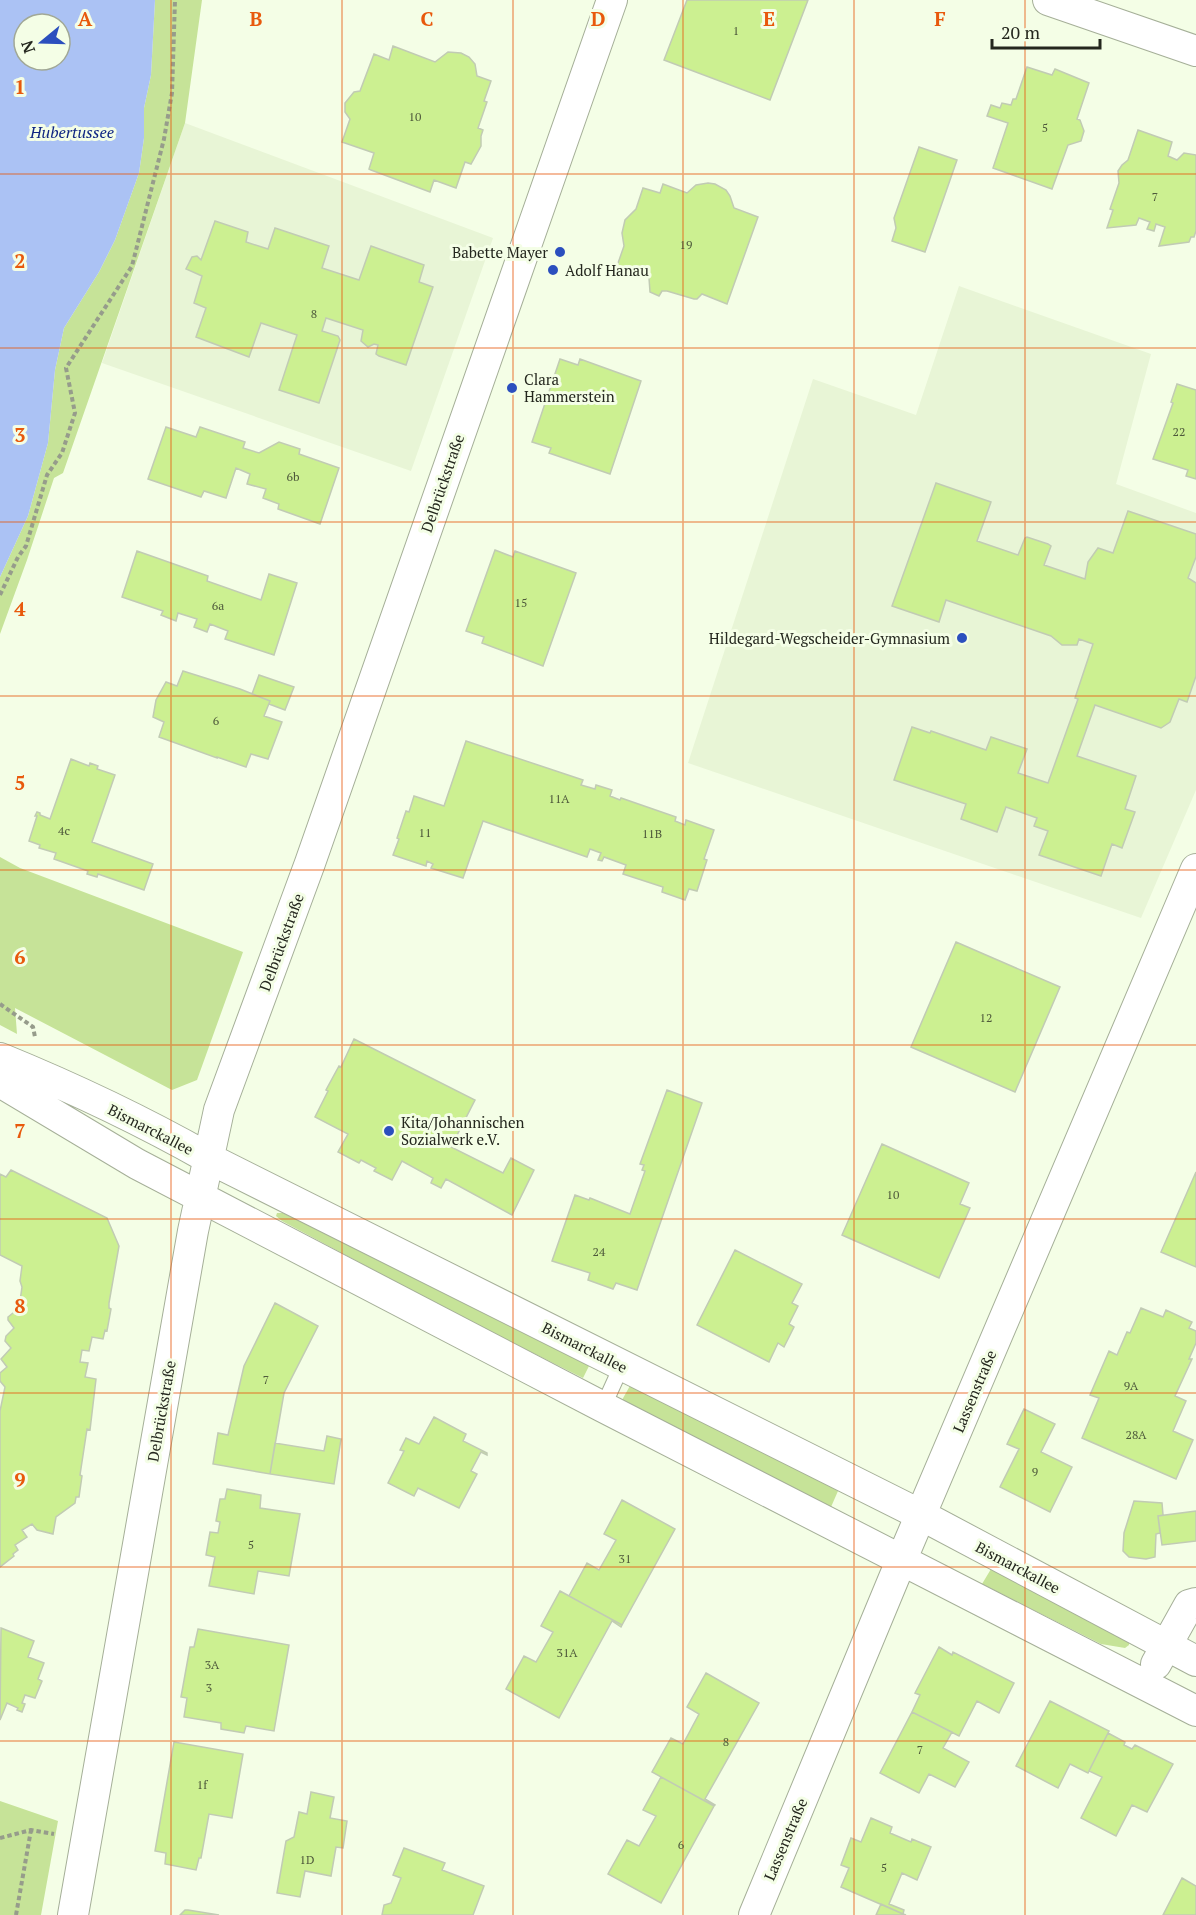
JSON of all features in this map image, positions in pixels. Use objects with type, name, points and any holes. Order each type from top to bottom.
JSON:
[{"type":"street","name":"Delbrückstraße","points":[[73,1915],[199,1196],[219,1110],[310,863],[612,0]]},
{"type":"street","points":[[1048,0],[1196,51]]},
{"type":"street","name":"Lassenstraße","points":[[754,1915],[901,1561],[1196,869]]},
{"type":"street","name":"Bismarckallee","points":[[0,1058],[42,1075],[155,1129],[208,1158],[921,1515],[1196,1661]]},
{"type":"street","points":[[0,1082],[137,1164],[901,1561],[1196,1711]]},
{"type":"street","points":[[1145,1685],[1189,1605],[1196,1603]]},
{"type":"lane","points":[[603,1407],[622,1365]]},
{"type":"path","points":[[0,595],[18,557],[26,546],[47,475],[62,453],[75,413],[66,368],[132,266],[164,139],[172,93],[175,0]]},
{"type":"path","points":[[0,1004],[33,1027],[36,1043]]},
{"type":"path","points":[[0,1838],[31,1830],[63,1836]]},
{"type":"path","points":[[16,1915],[31,1830]]},
{"type":"shaded area","points":[[185,123],[493,238],[411,471],[102,363]]},
{"type":"shaded area","name":"Hildegard-Wegscheider-Gymnasium","points":[[959,286],[1151,354],[1116,484],[1196,513],[1196,790],[1141,918],[688,763],[813,379],[916,415]]},
{"type":"green space","points":[[155,0],[202,0],[185,123],[63,473],[54,478],[0,634],[0,577],[28,516],[48,443],[55,370],[64,328],[99,272],[115,240],[139,173],[144,138],[144,108],[151,75]]},
{"type":"green space","points":[[0,857],[20,868],[243,952],[197,1080],[172,1090],[15,1008],[17,1034],[0,1025]]},
{"type":"green space","points":[[277,1213],[283,1213],[344,1241],[590,1364],[583,1378],[465,1319],[282,1221],[276,1216]]},
{"type":"green space","points":[[631,1384],[838,1491],[831,1507],[622,1400]]},
{"type":"green space","points":[[991,1569],[1129,1640],[1129,1645],[1125,1648],[1101,1644],[982,1584]]},
{"type":"green space","points":[[0,1801],[58,1821],[41,1915],[0,1915]]},
{"type":"water","name":"Hubertussee","points":[[0,0],[155,0],[151,75],[144,108],[144,138],[139,173],[115,240],[99,272],[64,328],[55,370],[48,443],[28,516],[0,577]]},
{"type":"building","points":[[687,0],[808,0],[770,100],[664,60]]},
{"type":"building","points":[[393,46],[435,62],[448,52],[461,53],[475,64],[477,76],[491,81],[478,128],[483,130],[481,146],[471,164],[465,162],[456,188],[434,180],[430,192],[371,170],[369,169],[374,153],[342,142],[350,119],[345,112],[345,103],[354,92],[360,91],[374,54],[389,60]]},
{"type":"building","points":[[1027,67],[1052,75],[1055,69],[1089,83],[1077,119],[1080,120],[1084,131],[1081,141],[1068,145],[1052,189],[993,168],[1008,123],[987,116],[991,105],[1000,108],[1002,103],[1011,105],[1013,99],[1016,99]]},
{"type":"building","points":[[1138,130],[1172,142],[1168,156],[1177,160],[1184,153],[1196,155],[1196,231],[1189,242],[1159,246],[1165,227],[1156,224],[1154,231],[1147,229],[1150,222],[1139,218],[1136,225],[1107,228],[1113,210],[1110,209],[1119,183],[1118,171],[1128,160]]},
{"type":"building","points":[[919,147],[957,160],[925,252],[892,241],[896,228],[894,218]]},
{"type":"building","points":[[708,183],[726,190],[734,208],[758,217],[727,304],[702,294],[694,299],[667,291],[662,291],[659,296],[650,292],[649,278],[617,266],[624,246],[622,233],[625,220],[636,209],[643,188],[660,193],[663,184],[687,193],[696,185]]},
{"type":"building","points":[[215,221],[248,232],[246,242],[268,249],[275,228],[329,246],[322,268],[359,280],[371,246],[424,265],[419,282],[433,287],[406,365],[376,354],[378,345],[368,347],[361,341],[363,330],[326,318],[322,331],[338,336],[340,340],[319,403],[279,390],[297,335],[261,323],[249,357],[196,337],[206,308],[194,303],[202,276],[186,269],[192,257],[197,256],[201,260]]},
{"type":"building","points":[[560,359],[578,365],[580,359],[641,381],[610,474],[549,453],[551,448],[532,442]]},
{"type":"building","points":[[1177,384],[1196,390],[1196,479],[1186,476],[1188,470],[1153,459],[1173,403],[1171,402]]},
{"type":"building","points":[[166,427],[196,437],[200,427],[245,442],[243,448],[259,453],[279,442],[300,449],[299,454],[339,468],[320,524],[278,509],[279,504],[263,498],[266,489],[247,484],[250,474],[236,468],[226,498],[204,491],[201,497],[148,479]]},
{"type":"building","points":[[936,483],[991,502],[977,541],[1018,555],[1027,537],[1048,544],[1051,546],[1044,565],[1085,579],[1088,562],[1098,548],[1113,553],[1128,511],[1196,534],[1196,557],[1188,578],[1196,583],[1196,676],[1187,702],[1179,699],[1170,722],[1161,728],[1095,705],[1077,756],[1136,776],[1125,809],[1135,812],[1122,848],[1112,844],[1101,876],[1039,855],[1048,831],[1034,826],[1037,818],[1006,807],[997,832],[961,819],[966,804],[894,780],[912,727],[930,733],[931,731],[986,750],[991,737],[1027,749],[1018,773],[1048,783],[1078,699],[1075,698],[1093,644],[1079,639],[1077,645],[1062,645],[1051,636],[946,600],[939,622],[892,606]]},
{"type":"building","points":[[495,550],[513,557],[515,551],[576,573],[543,666],[482,643],[484,637],[466,631]]},
{"type":"building","points":[[137,551],[208,576],[207,581],[261,600],[269,574],[297,583],[274,655],[225,639],[228,631],[210,624],[207,632],[194,627],[197,619],[178,613],[176,621],[161,615],[163,611],[122,597]]},
{"type":"building","points":[[183,671],[270,701],[264,716],[282,722],[268,759],[251,754],[246,767],[159,737],[164,722],[153,717],[156,700],[166,682],[177,686]]},
{"type":"building","points":[[259,675],[294,687],[285,710],[252,694]]},
{"type":"building","points":[[466,741],[583,780],[581,785],[595,789],[596,785],[612,790],[610,796],[676,817],[675,821],[685,825],[686,820],[714,830],[704,859],[707,860],[697,891],[689,889],[685,900],[662,892],[663,887],[623,874],[626,865],[604,857],[602,861],[598,860],[601,853],[590,849],[587,857],[483,821],[463,878],[431,868],[433,864],[427,861],[426,866],[393,855],[406,811],[409,812],[414,796],[444,806]]},
{"type":"building","points":[[71,759],[89,766],[90,763],[98,766],[97,769],[115,775],[92,842],[153,864],[144,890],[98,874],[97,877],[87,874],[88,871],[54,859],[56,853],[39,848],[40,845],[29,841],[37,812],[50,819]]},
{"type":"building","points":[[956,942],[1060,987],[1015,1092],[911,1047]]},
{"type":"building","points":[[354,1039],[475,1100],[451,1147],[503,1173],[511,1158],[534,1170],[512,1215],[446,1179],[441,1188],[431,1183],[433,1178],[402,1161],[392,1180],[374,1171],[376,1168],[361,1160],[359,1163],[338,1152],[348,1134],[315,1117],[328,1091],[326,1090],[339,1066],[341,1067]]},
{"type":"building","points":[[667,1090],[702,1103],[637,1290],[616,1283],[613,1289],[588,1280],[590,1273],[552,1261],[575,1195],[589,1200],[590,1198],[630,1214],[645,1171],[642,1170],[644,1165],[640,1164]]},
{"type":"building","points":[[882,1144],[969,1183],[960,1204],[970,1208],[939,1278],[842,1235]]},
{"type":"building","points":[[11,1170],[107,1218],[119,1246],[109,1303],[111,1309],[107,1331],[105,1330],[103,1339],[92,1337],[89,1351],[82,1350],[80,1362],[88,1363],[85,1377],[96,1379],[90,1430],[87,1429],[80,1475],[82,1476],[79,1497],[76,1497],[75,1503],[56,1517],[53,1534],[37,1530],[32,1524],[22,1530],[27,1537],[15,1545],[18,1550],[13,1554],[14,1556],[0,1567],[0,1411],[5,1387],[0,1381],[0,1373],[7,1367],[1,1359],[11,1348],[5,1341],[6,1336],[14,1328],[8,1317],[19,1308],[22,1287],[20,1281],[22,1266],[0,1255],[0,1174],[6,1177]]},
{"type":"building","points":[[1196,1172],[1196,1267],[1161,1252]]},
{"type":"building","points":[[735,1250],[802,1284],[792,1303],[798,1306],[789,1324],[794,1327],[784,1347],[778,1343],[769,1362],[697,1325]]},
{"type":"building","points":[[275,1303],[318,1326],[284,1393],[270,1474],[213,1464],[218,1433],[228,1435],[244,1366]]},
{"type":"building","points":[[1141,1308],[1163,1317],[1166,1310],[1192,1322],[1189,1328],[1196,1331],[1196,1343],[1189,1359],[1192,1359],[1175,1396],[1186,1401],[1173,1431],[1193,1440],[1176,1479],[1082,1438],[1099,1398],[1090,1395],[1109,1351],[1117,1355]]},
{"type":"building","points":[[1024,1409],[1055,1424],[1041,1452],[1072,1467],[1050,1512],[1000,1487],[1019,1449],[1007,1444]]},
{"type":"building","points":[[434,1417],[466,1434],[463,1441],[487,1453],[487,1455],[481,1452],[471,1471],[477,1474],[459,1508],[418,1488],[414,1496],[388,1483],[404,1451],[400,1450],[406,1438],[419,1444]]},
{"type":"building","points":[[327,1436],[341,1439],[334,1484],[270,1474],[275,1443],[324,1451]]},
{"type":"building","points":[[227,1489],[261,1495],[260,1508],[300,1514],[289,1576],[258,1571],[254,1594],[209,1586],[215,1557],[206,1555],[210,1532],[218,1533],[220,1522],[216,1521],[220,1499],[225,1499]]},
{"type":"building","points":[[622,1500],[675,1529],[622,1625],[569,1596],[587,1563],[599,1570],[616,1540],[604,1534]]},
{"type":"building","points":[[1134,1501],[1162,1503],[1163,1515],[1158,1516],[1160,1533],[1156,1534],[1155,1557],[1146,1559],[1129,1557],[1123,1551],[1124,1533]]},
{"type":"building","points":[[1196,1511],[1196,1541],[1162,1545],[1158,1516]]},
{"type":"building","points":[[560,1591],[622,1625],[621,1627],[612,1621],[559,1718],[506,1689],[524,1656],[536,1662],[553,1632],[541,1626]]},
{"type":"building","points":[[1,1628],[34,1641],[28,1657],[44,1663],[38,1679],[42,1681],[35,1698],[25,1695],[22,1712],[7,1703],[0,1720]]},
{"type":"building","points":[[198,1629],[289,1645],[274,1731],[246,1726],[244,1733],[221,1729],[221,1723],[184,1717],[187,1698],[181,1697],[190,1647],[194,1647]]},
{"type":"building","points":[[939,1647],[1014,1683],[999,1713],[977,1701],[959,1736],[912,1712],[920,1695],[915,1693]]},
{"type":"building","points":[[706,1673],[759,1703],[705,1799],[714,1806],[652,1772],[671,1738],[683,1744],[699,1714],[687,1707]]},
{"type":"building","points":[[1050,1701],[1109,1731],[1088,1773],[1070,1764],[1058,1788],[1016,1766]]},
{"type":"building","points":[[912,1712],[952,1732],[943,1748],[969,1762],[955,1787],[929,1774],[919,1793],[880,1773]]},
{"type":"building","points":[[1108,1733],[1125,1742],[1124,1745],[1132,1749],[1135,1745],[1173,1764],[1147,1812],[1132,1805],[1116,1836],[1081,1818],[1102,1777],[1089,1771]]},
{"type":"building","points":[[174,1742],[243,1754],[232,1818],[209,1814],[201,1858],[199,1858],[196,1870],[165,1864],[166,1853],[155,1851]]},
{"type":"building","points":[[661,1777],[714,1806],[661,1903],[608,1874],[627,1840],[639,1846],[656,1816],[643,1810]]},
{"type":"building","points":[[311,1792],[334,1797],[330,1818],[347,1821],[343,1848],[336,1847],[331,1876],[305,1871],[300,1897],[277,1893],[286,1841],[294,1837],[299,1812],[307,1814]]},
{"type":"building","points":[[871,1818],[892,1827],[890,1833],[931,1847],[917,1880],[902,1873],[889,1904],[904,1910],[903,1914],[841,1887],[849,1868],[841,1865],[851,1838],[861,1842]]},
{"type":"building","points":[[404,1848],[445,1863],[442,1870],[484,1886],[473,1915],[382,1915],[384,1905],[391,1903],[401,1878],[393,1875]]},
{"type":"building","points":[[1182,1878],[1196,1886],[1196,1915],[1163,1915]]},
{"type":"building","points":[[881,1904],[903,1914],[906,1915],[876,1915]]},
{"type":"building","points":[[188,1910],[219,1915],[180,1915]]},
{"type":"place","name":"Babette Mayer","points":[[560,252]]},
{"type":"place","name":"Adolf Hanau","points":[[553,270]]},
{"type":"place","name":"Clara Hammerstein","points":[[512,388]]},
{"type":"place","name":"Hildegard-Wegscheider-Gymnasium","points":[[962,638]]},
{"type":"place","name":"Kita/Johannischen Sozialwerk e.V.","points":[[389,1131]]}]
